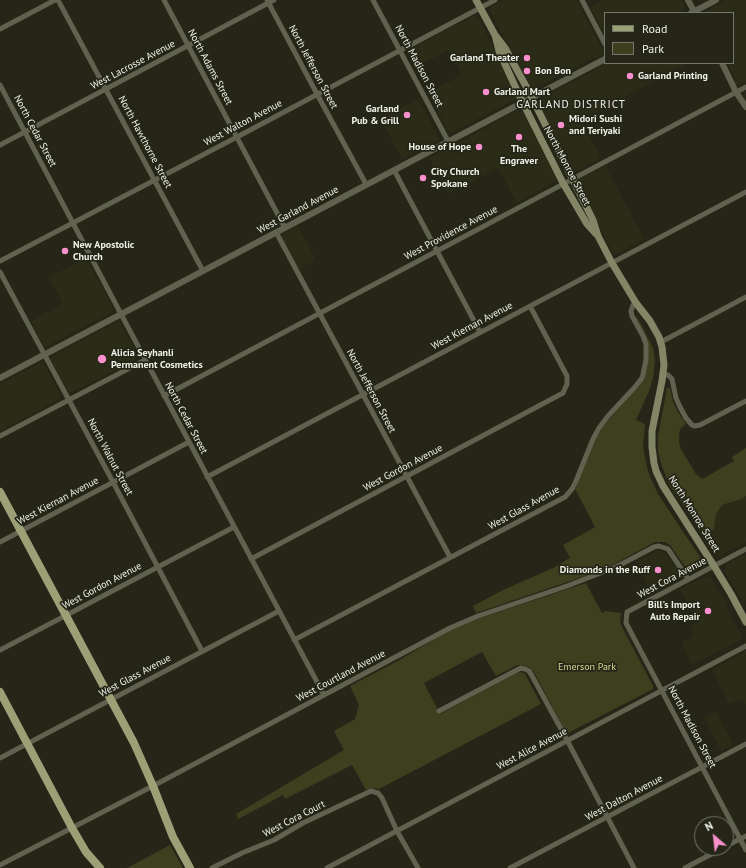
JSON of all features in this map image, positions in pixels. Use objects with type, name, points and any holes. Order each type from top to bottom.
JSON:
[{"type":"main road","name":"North Monroe Street","points":[[476,0],[494,36],[499,51],[523,102],[563,183],[587,224],[598,236]]},
{"type":"main road","name":"North Monroe Street","points":[[494,36],[505,48],[531,97],[593,220],[598,236],[612,263],[636,303],[654,328],[661,342],[664,359],[663,374],[652,431],[652,447],[656,471],[663,486],[714,566],[746,622]]},
{"type":"main road","points":[[0,492],[134,743],[173,837],[190,868]]},
{"type":"main road","points":[[0,692],[72,828],[86,852],[100,868]]},
{"type":"street","points":[[0,29],[55,0]]},
{"type":"street","name":"North Hawthorne Street","points":[[58,0],[203,271]]},
{"type":"street","name":"North Adams Street","points":[[164,0],[285,228]]},
{"type":"street","name":"West Lacrosse Avenue","points":[[0,145],[188,46],[268,1],[274,0]]},
{"type":"street","name":"North Madison Street","points":[[373,0],[448,141]]},
{"type":"street","name":"West Walton Avenue","points":[[0,261],[494,0]]},
{"type":"street","points":[[582,0],[604,42]]},
{"type":"street","points":[[688,0],[694,12],[716,0]]},
{"type":"street","name":"North Jefferson Street","points":[[268,1],[366,184]]},
{"type":"street","name":"West Garland Avenue","points":[[0,378],[604,60]]},
{"type":"street","points":[[722,64],[736,92],[746,106]]},
{"type":"street","name":"North Cedar Street","points":[[0,84],[164,396],[324,695]]},
{"type":"street","name":"West Providence Avenue","points":[[164,396],[746,86]]},
{"type":"street","points":[[394,170],[480,332]]},
{"type":"street","name":"West Kiernan Avenue","points":[[207,477],[746,192]]},
{"type":"street","name":"North Jefferson Street","points":[[276,232],[450,557]]},
{"type":"street","name":"North Walnut Street","points":[[0,272],[202,651]]},
{"type":"street","points":[[661,342],[746,297]]},
{"type":"street","name":"West Glass Avenue","points":[[294,640],[565,497],[572,489],[576,481],[599,428],[642,378],[646,360],[646,344],[632,316],[631,311],[633,305],[636,303]]},
{"type":"street","name":"West Gordon Avenue","points":[[251,559],[563,393],[567,384],[567,376],[530,306]]},
{"type":"street","points":[[0,436],[145,360]]},
{"type":"street","points":[[663,374],[672,379],[676,398],[680,407],[686,418],[694,426],[700,425],[746,401]]},
{"type":"street","name":"West Kiernan Avenue","points":[[0,542],[189,442]]},
{"type":"street","name":"West Gordon Avenue","points":[[0,650],[234,527]]},
{"type":"street","name":"West Courtland Avenue","points":[[0,866],[450,628],[478,616],[567,586],[616,567],[658,546],[668,549],[688,580]]},
{"type":"street","name":"West Cora Avenue","points":[[627,612],[746,549]]},
{"type":"street","name":"West Glass Avenue","points":[[0,758],[279,612]]},
{"type":"street","name":"North Madison Street","points":[[627,612],[626,623],[746,850]]},
{"type":"street","name":"West Alice Avenue","points":[[327,868],[746,646]]},
{"type":"street","points":[[439,711],[521,668],[525,669],[531,674],[634,868]]},
{"type":"street","name":"West Dalton Avenue","points":[[510,868],[746,744]]},
{"type":"street","name":"West Cora Court","points":[[212,868],[242,853],[274,840],[303,823],[372,791],[378,793],[382,798],[397,831]]},
{"type":"street","points":[[397,831],[418,868]]},
{"type":"street","points":[[734,842],[746,836]]},
{"type":"street","points":[[685,868],[708,856]]},
{"type":"shaded area","points":[[503,0],[576,0],[604,52],[603,54],[598,58],[592,58],[536,88],[533,88],[530,86],[490,11],[491,7]]},
{"type":"shaded area","points":[[604,0],[681,0],[685,8],[680,12],[604,12],[604,34],[590,7]]},
{"type":"shaded area","points":[[727,0],[746,0],[746,81],[737,86],[735,83],[736,80],[728,64],[734,64],[734,12],[705,12]]},
{"type":"shaded area","points":[[474,16],[479,19],[516,97],[514,100],[450,133],[428,93],[462,75],[449,50],[414,68],[407,53],[408,50]]},
{"type":"shaded area","points":[[604,62],[604,64],[686,64],[581,120],[601,158],[576,171],[573,171],[571,170],[538,101],[599,68],[601,64]]},
{"type":"shaded area","points":[[418,99],[439,138],[437,141],[402,159],[381,119]]},
{"type":"shaded area","points":[[517,111],[524,113],[556,177],[556,181],[517,203],[498,168],[448,194],[429,158]]},
{"type":"shaded area","points":[[605,165],[644,239],[614,255],[579,185],[581,178]]},
{"type":"shaded area","points":[[298,226],[316,260],[298,269],[282,239],[282,236]]},
{"type":"shaded area","points":[[86,258],[113,308],[113,311],[47,346],[44,346],[31,321],[63,304],[49,277]]},
{"type":"shaded area","points":[[117,322],[120,322],[137,354],[136,359],[73,392],[68,391],[51,360],[51,357]]},
{"type":"shaded area","points":[[40,363],[44,364],[60,395],[60,398],[0,431],[0,384]]},
{"type":"shaded area","points":[[746,496],[746,542],[720,555],[715,555],[701,537],[714,529],[716,514],[722,505]]},
{"type":"shaded area","points":[[658,550],[666,554],[680,577],[678,580],[652,593],[635,562]]},
{"type":"shaded area","points":[[746,554],[746,600],[743,602],[726,574],[725,569],[726,565]]},
{"type":"shaded area","points":[[705,577],[709,577],[713,581],[727,604],[727,608],[743,638],[692,665],[681,643],[694,636],[689,627],[698,622],[680,589]]},
{"type":"shaded area","points":[[746,651],[746,705],[742,698],[729,704],[712,670]]},
{"type":"shaded area","points":[[716,711],[733,744],[721,751],[704,718]]},
{"type":"green space","points":[[636,316],[653,348],[655,360],[653,378],[649,391],[636,420],[645,424],[643,447],[647,467],[658,494],[700,557],[697,568],[688,571],[670,545],[665,542],[655,542],[613,565],[588,575],[476,613],[473,606],[503,590],[553,568],[570,558],[563,545],[595,527],[575,489],[597,436],[605,424],[640,385],[648,348],[635,317]]},
{"type":"green space","points":[[667,388],[670,388],[673,402],[686,424],[681,428],[679,434],[681,449],[696,474],[702,479],[734,461],[732,457],[746,448],[746,496],[722,505],[716,514],[714,529],[704,535],[670,486],[660,460],[658,436]]},
{"type":"green space","name":"Emerson Park","points":[[586,583],[602,613],[606,611],[621,613],[621,625],[653,686],[653,689],[568,733],[565,731],[534,672],[530,668],[524,665],[518,665],[496,676],[482,652],[424,683],[440,714],[521,672],[525,674],[541,704],[379,789],[374,788],[366,790],[352,765],[285,799],[283,795],[238,819],[236,814],[344,750],[334,731],[355,719],[359,705],[350,686],[396,662],[452,629],[480,618]]},
{"type":"green space","points":[[170,845],[183,868],[127,868]]},
{"type":"place","name":"Garland Theater","points":[[527,58]]},
{"type":"place","name":"Bon Bon","points":[[527,71]]},
{"type":"place","name":"Garland Printing","points":[[630,76]]},
{"type":"place","name":"Garland Mart","points":[[486,92]]},
{"type":"place","name":"Garland Pub & Grill","points":[[407,115]]},
{"type":"place","name":"Midori Sushi and Teriyaki","points":[[561,125]]},
{"type":"place","name":"The Engraver","points":[[519,137]]},
{"type":"place","name":"House of Hope","points":[[479,147]]},
{"type":"place","name":"City Church Spokane","points":[[423,178]]},
{"type":"place","name":"New Apostolic Church","points":[[65,251]]},
{"type":"place","name":"Alicia Seyhanli Permanent Cosmetics","points":[[102,359]]},
{"type":"place","name":"Diamonds in the Ruff","points":[[658,570]]},
{"type":"place","name":"Bill's Import Auto Repair","points":[[708,611]]},
{"type":"district","name":"GARLAND DISTRICT","points":[[571,105]]}]
